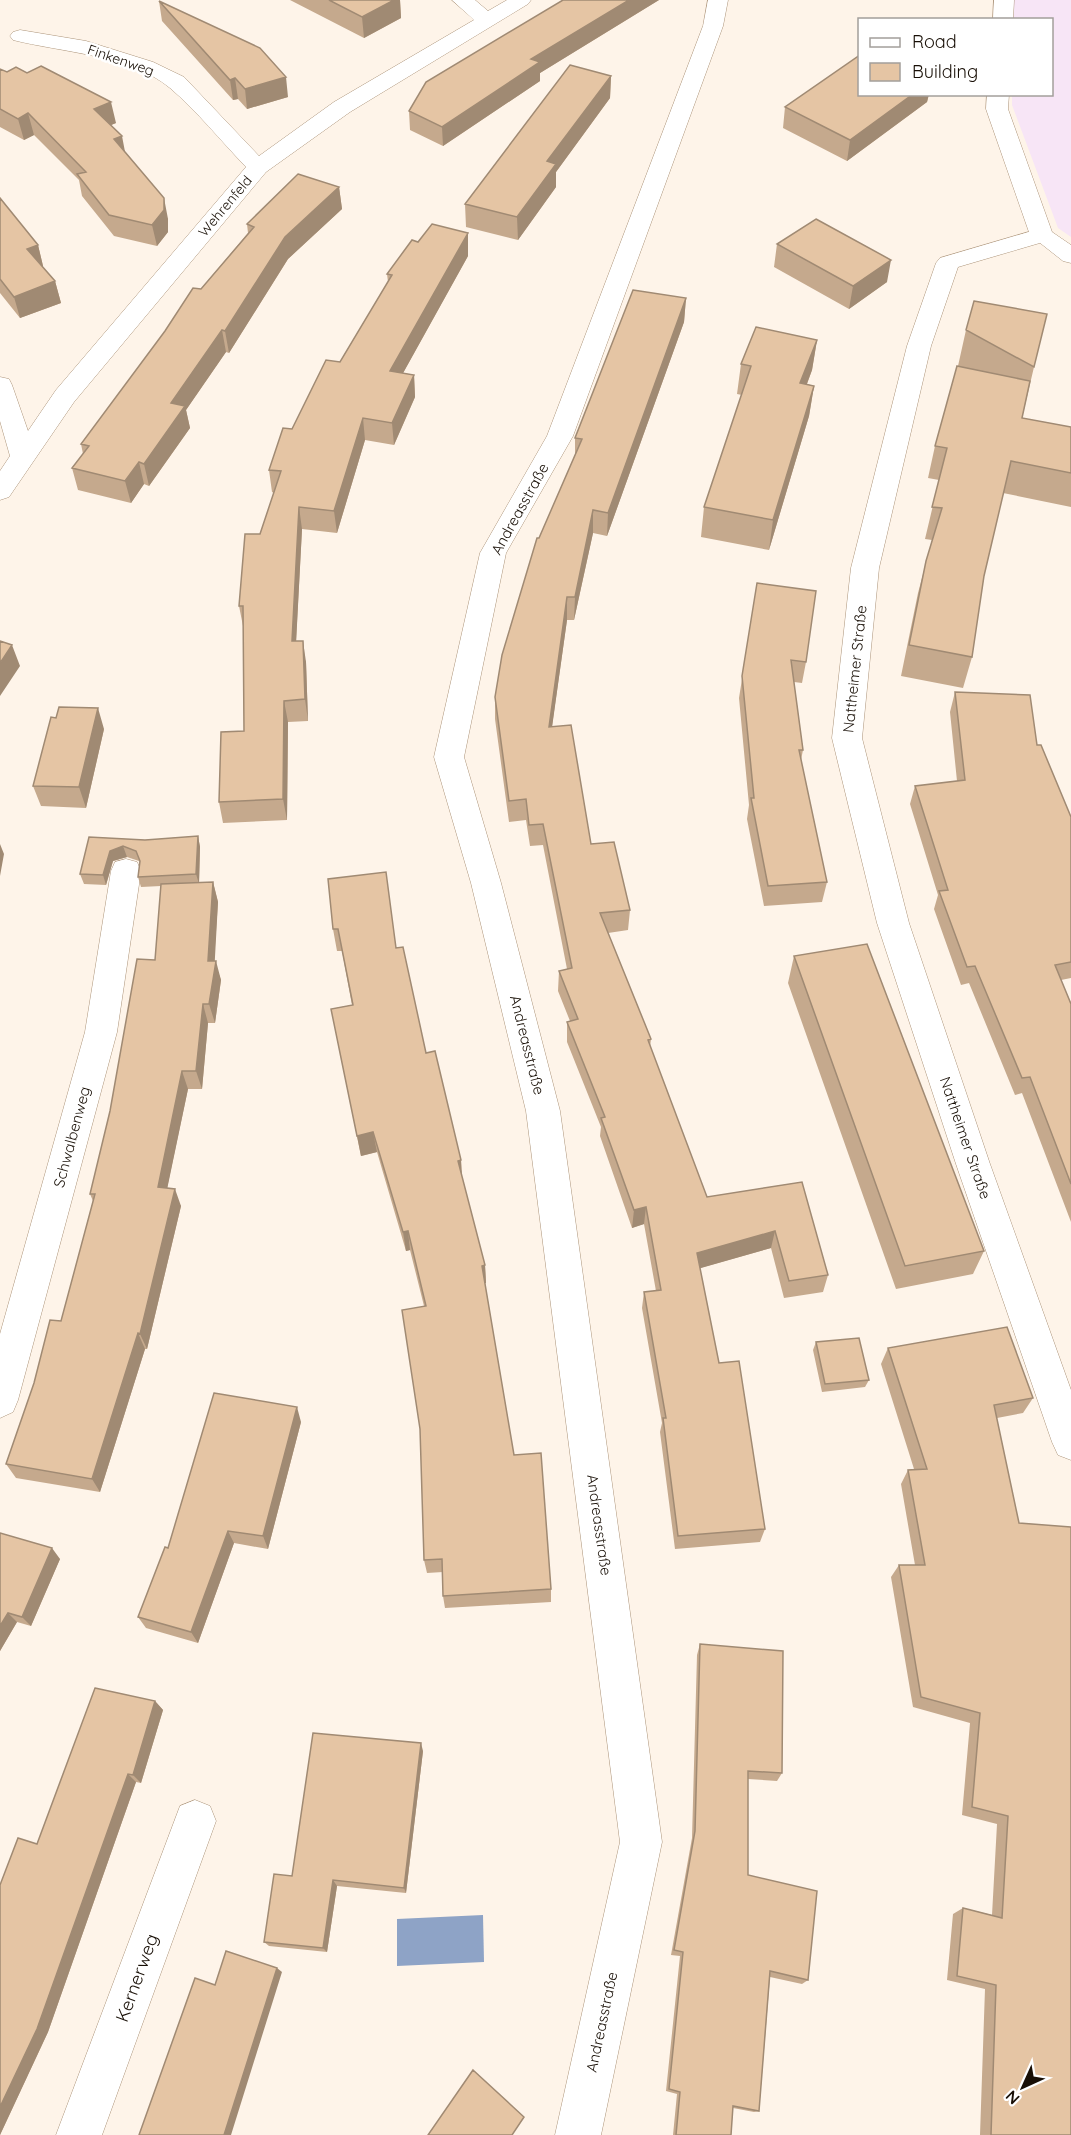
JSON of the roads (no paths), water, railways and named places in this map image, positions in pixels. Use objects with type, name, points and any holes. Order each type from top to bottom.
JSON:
[{"type":"street","points":[[462,0],[487,20]]},
{"type":"street","name":"Wehrenfeld","points":[[0,491],[65,396],[258,167],[342,107],[521,0]]},
{"type":"street","name":"Andreasstraße","points":[[578,2135],[641,1842],[543,1111],[486,883],[449,757],[493,553],[560,436],[713,26],[718,0]]},
{"type":"street","points":[[1003,18],[1004,0]]},
{"type":"street","name":"Finkenweg","points":[[20,36],[86,47],[146,66],[176,82],[258,167]]},
{"type":"street","points":[[998,96],[997,109],[1042,235],[1071,256]]},
{"type":"street","name":"Nattheimer Straße","points":[[1042,235],[948,263],[919,346],[865,568],[847,738],[893,923],[969,1153],[1070,1435]]},
{"type":"street","points":[[0,385],[5,394],[24,459]]},
{"type":"street","name":"Schwalbenweg","points":[[0,1400],[101,1032],[126,871]]},
{"type":"street","name":"Kernerweg","points":[[79,2135],[195,1821]]},
{"type":"water","points":[[483,1915],[484,1962],[397,1966],[397,1919]]}]
